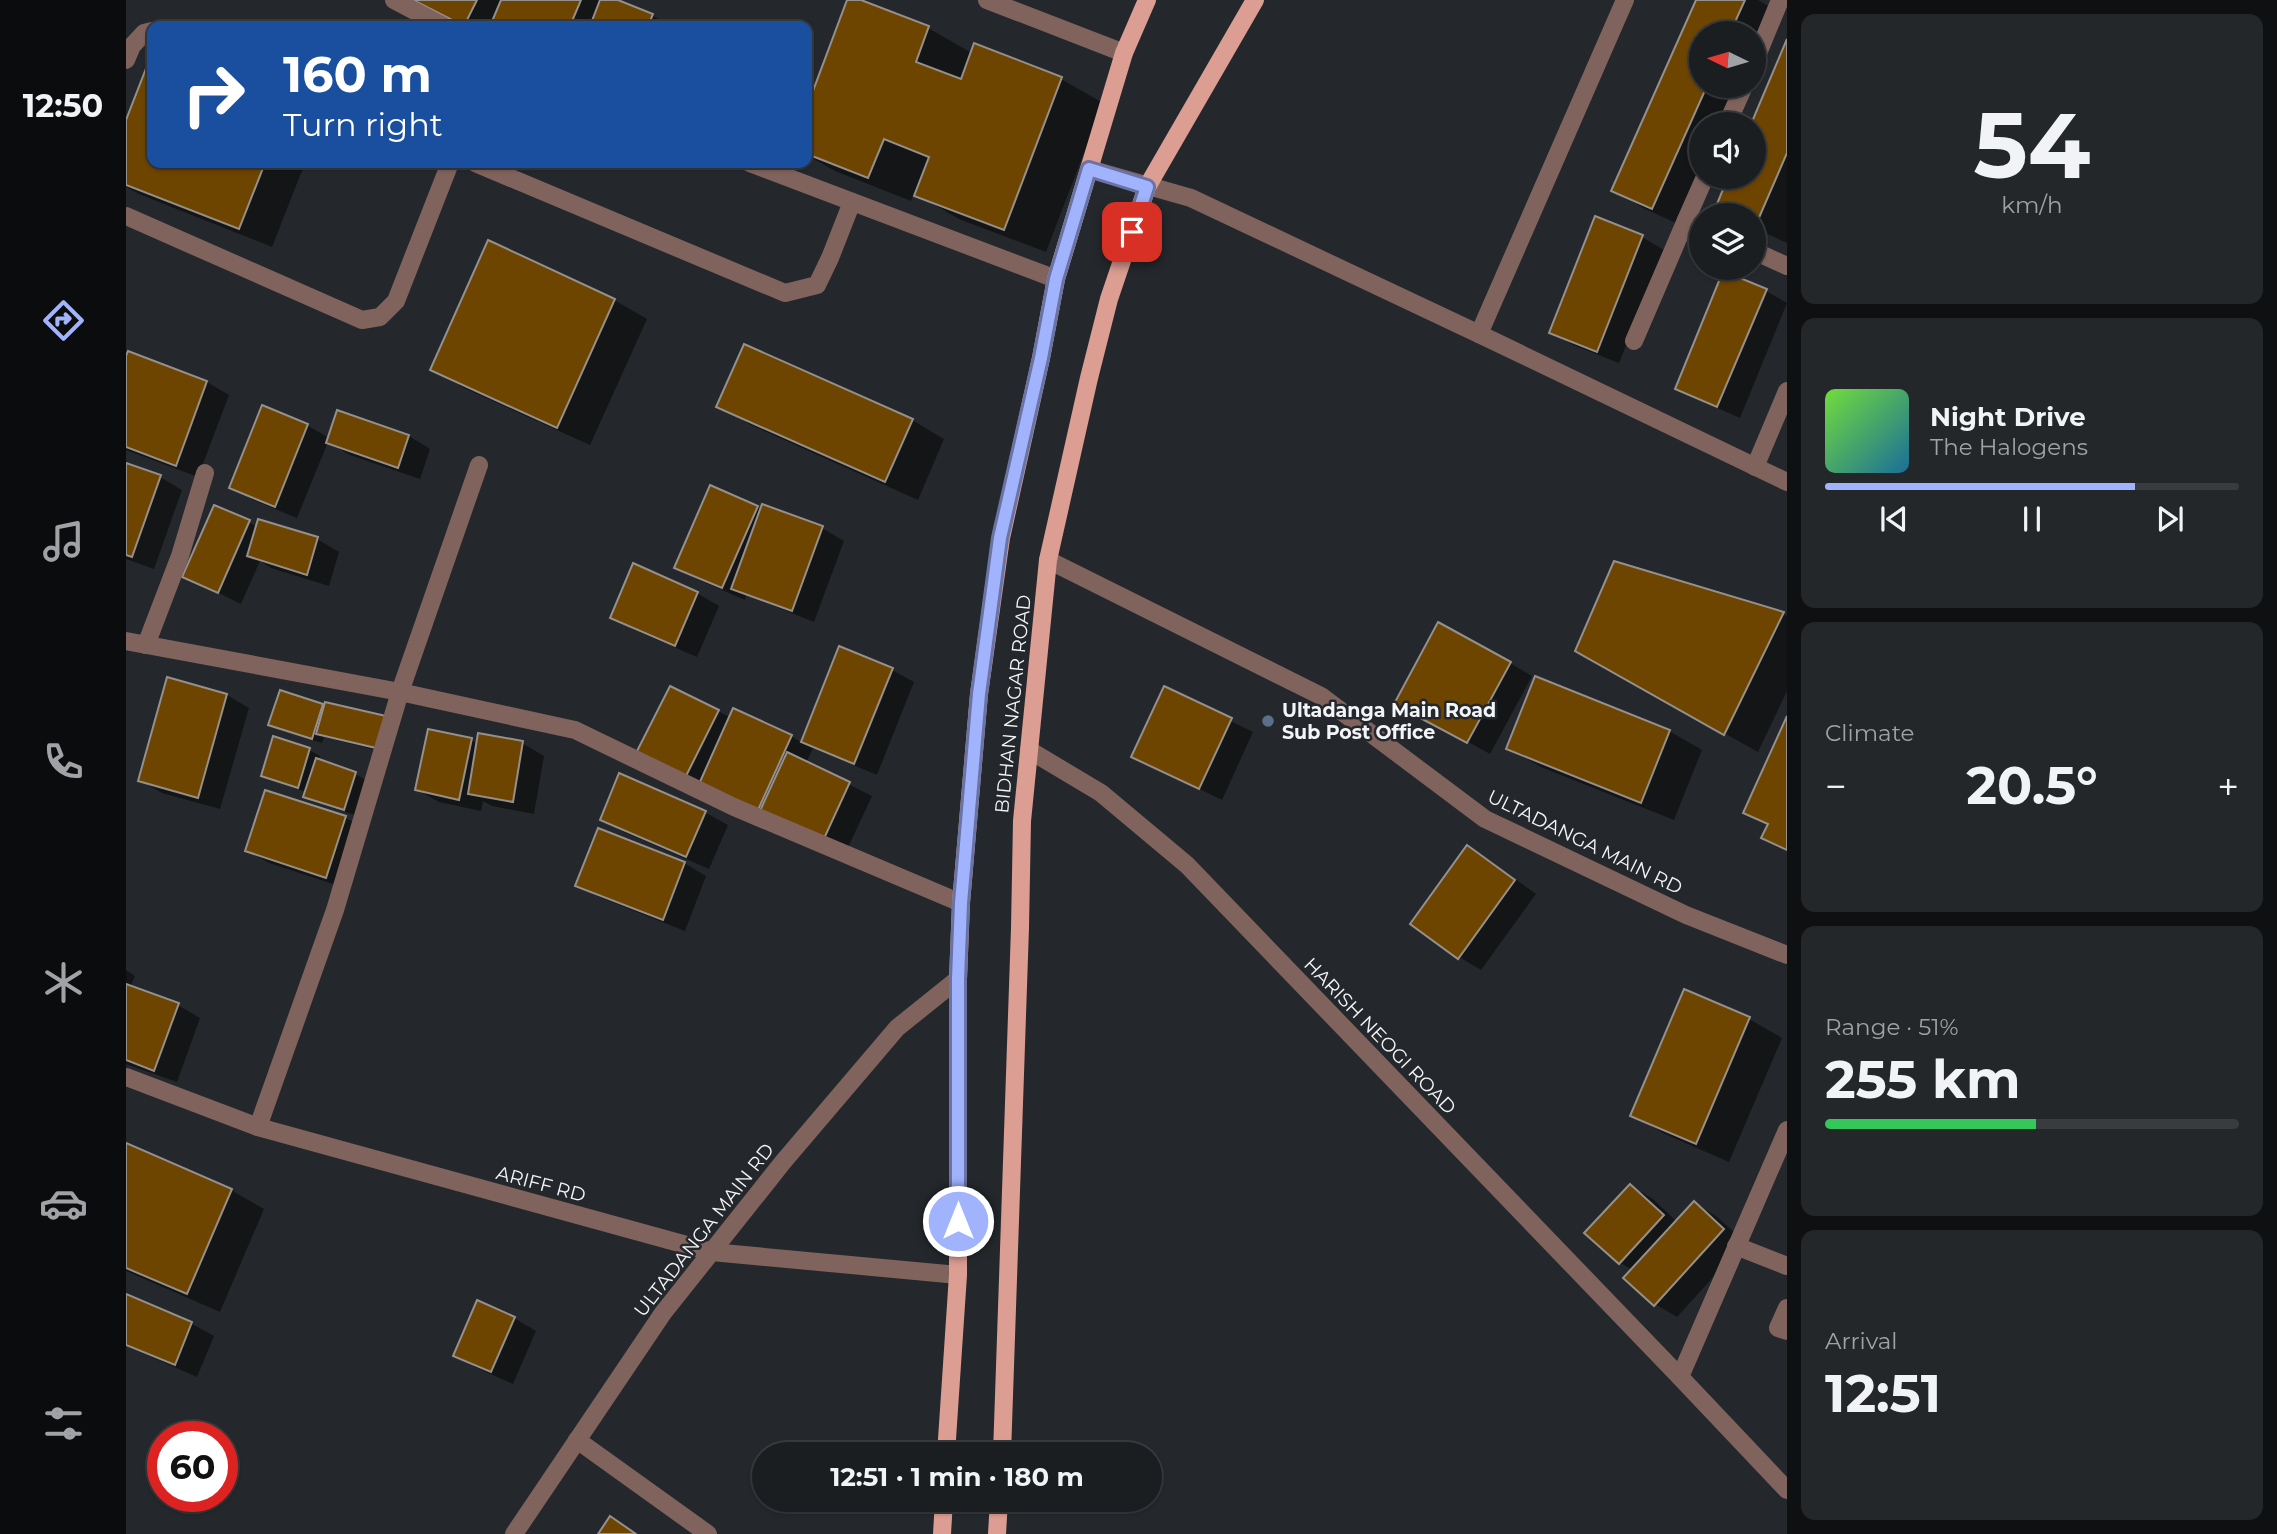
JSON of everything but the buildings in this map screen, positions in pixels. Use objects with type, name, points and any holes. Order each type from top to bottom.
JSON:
[{"type":"main road","name":"BIDHAN NAGAR ROAD","points":[[947,1442],[958,1275],[958,979],[961,903],[979,694],[1000,538],[1056,279],[1124,53],[1147,0]]},
{"type":"main road","name":"BIDHAN NAGAR ROAD","points":[[1002,1442],[1022,821],[1048,560],[1088,378],[1109,299],[1147,187],[1255,0]]},
{"type":"main road","points":[[942,1534],[943,1512]]},
{"type":"main road","points":[[997,1534],[998,1512]]},
{"type":"street","points":[[394,0],[434,21]]},
{"type":"street","points":[[987,0],[1124,53]]},
{"type":"street","points":[[1479,334],[1625,0]]},
{"type":"street","points":[[1766,34],[1780,0]]},
{"type":"street","points":[[126,60],[132,46],[147,32]]},
{"type":"street","points":[[126,216],[362,320],[380,317],[396,301],[448,168]]},
{"type":"street","points":[[487,168],[785,293],[817,285],[852,202]]},
{"type":"street","points":[[763,168],[1056,279]]},
{"type":"street","points":[[1089,169],[1191,198],[1787,482]]},
{"type":"street","points":[[1634,341],[1689,233]]},
{"type":"street","points":[[1766,256],[1787,266]]},
{"type":"street","points":[[1755,467],[1787,391]]},
{"type":"street","points":[[258,1126],[335,910],[400,692],[479,466]]},
{"type":"street","points":[[146,645],[180,556],[205,473]]},
{"type":"street","name":"ULTADANGA MAIN RD","points":[[1048,560],[1321,696],[1485,820],[1686,915],[1787,955]]},
{"type":"street","points":[[126,641],[400,692],[575,730],[734,807],[961,903]]},
{"type":"street","name":"HARISH NEOGI ROAD","points":[[1029,750],[1101,793],[1187,865],[1787,1490]]},
{"type":"street","name":"ULTADANGA MAIN RD","points":[[514,1534],[663,1313],[783,1162],[897,1028],[958,979]]},
{"type":"street","name":"ARIFF RD","points":[[126,1077],[258,1126],[712,1252],[958,1275]]},
{"type":"street","points":[[1680,1377],[1787,1130]]},
{"type":"street","points":[[1736,1246],[1787,1266]]},
{"type":"street","points":[[1787,1308],[1778,1328],[1787,1331]]},
{"type":"street","points":[[578,1440],[708,1534]]},
{"type":"place","name":"Ultadanga Main Road Sub Post Office","points":[[1268,721]]},
{"type":"route","points":[[958,1221],[958,979],[961,903],[979,694],[1000,538],[1056,279],[1089,169],[1147,187],[1132,232]]}]
